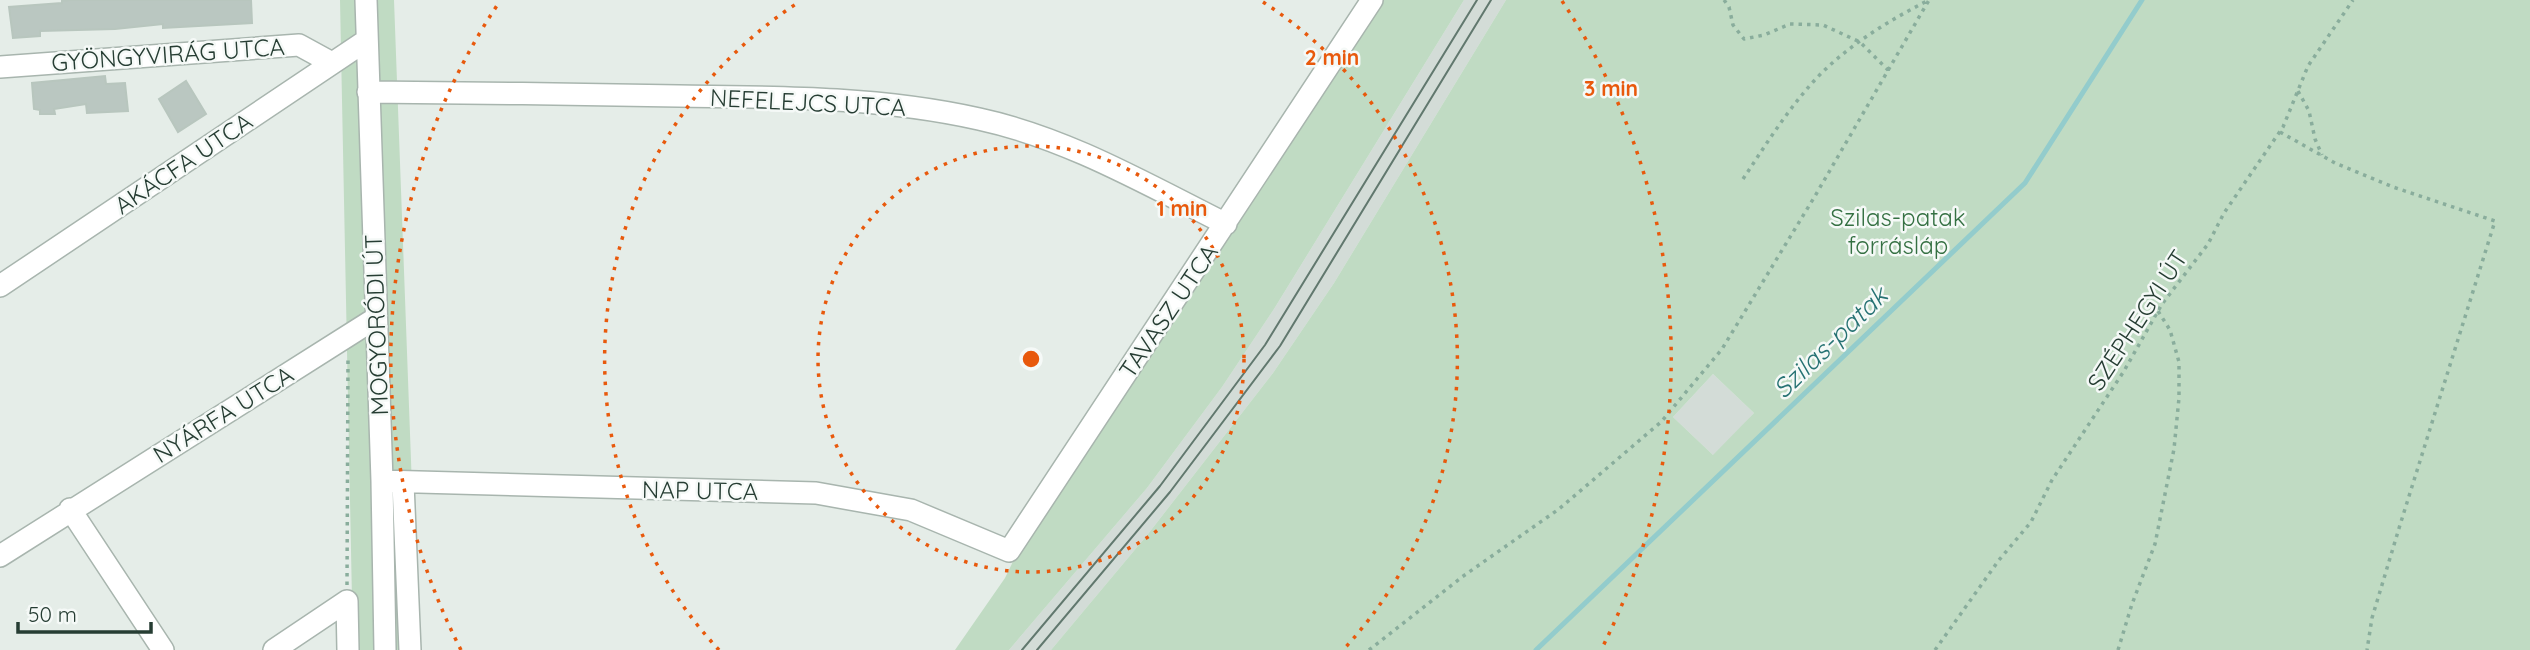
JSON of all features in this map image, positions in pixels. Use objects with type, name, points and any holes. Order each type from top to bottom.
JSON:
[{"type":"street","name":"MOGYORÓDI ÚT","points":[[366,0],[376,318],[410,650]]},
{"type":"street","name":"TAVASZ UTCA","points":[[1009,551],[1372,0]]},
{"type":"street","name":"AKÁCFA UTCA","points":[[0,286],[367,40]]},
{"type":"street","name":"GYÖNGYVIRÁG UTCA","points":[[0,67],[299,45],[331,63]]},
{"type":"street","name":"NEFELEJCS UTCA","points":[[368,92],[800,98],[854,100],[915,108],[979,119],[1069,147],[1226,224]]},
{"type":"street","name":"NYÁRFA UTCA","points":[[0,556],[70,509],[376,318]]},
{"type":"street","name":"MOGYORÓDI ÚT","points":[[385,650],[392,482]]},
{"type":"street","name":"NAP UTCA","points":[[392,482],[817,493],[911,510],[1009,551]]},
{"type":"street","points":[[70,509],[163,650]]},
{"type":"street","points":[[274,650],[347,601]]},
{"type":"street","points":[[347,601],[348,650]]},
{"type":"path","points":[[1724,0],[1729,7],[1733,24],[1744,39],[1764,35],[1790,24],[1822,25],[1860,42],[1888,70]]},
{"type":"path","points":[[1369,650],[1462,577],[1559,509],[1661,422],[1722,349],[1929,0],[1890,21],[1860,42],[1814,81],[1786,115],[1743,179]]},
{"type":"path","name":"SZÉPHEGYI ÚT","points":[[1935,650],[1999,560],[2031,522],[2052,480],[2124,371],[2158,311],[2208,244],[2224,213],[2280,132],[2308,66],[2353,0]]},
{"type":"path","points":[[2298,91],[2309,111],[2315,139],[2323,157]]},
{"type":"path","points":[[2280,132],[2323,157],[2393,187],[2495,221],[2372,618],[2367,650]]},
{"type":"path","points":[[2118,650],[2155,544],[2174,449],[2179,362],[2169,330],[2158,311]]},
{"type":"path","points":[[347,601],[348,335]]},
{"type":"shaded area","points":[[1464,0],[1506,0],[1334,283],[1273,373],[1148,534],[1051,650],[1009,650],[1147,488],[1222,387],[1274,309]]},
{"type":"shaded area","points":[[1713,374],[1754,413],[1714,456],[1673,417]]},
{"type":"green space","points":[[340,0],[394,0],[418,650],[353,650]]},
{"type":"green space","points":[[1383,0],[1464,0],[1274,309],[1222,387],[1147,488],[1009,650],[955,650],[1005,578],[1020,547]]},
{"type":"green space","name":"Szilas-patak forrásláp","points":[[1506,0],[2530,0],[2530,650],[1051,650],[1148,534],[1273,373],[1334,283]],"holes":[[[1713,374],[1754,413],[1713,455],[1673,417]]]},
{"type":"building","points":[[70,0],[251,0],[252,23],[163,28],[163,24],[115,29],[40,31],[40,36],[13,38],[9,7]]},
{"type":"building","points":[[105,76],[106,84],[125,83],[128,111],[87,113],[86,104],[54,109],[55,114],[40,114],[40,110],[34,109],[32,83]]},
{"type":"building","points":[[186,81],[206,114],[178,132],[159,99]]},
{"type":"waterway","name":"Szilas-patak","points":[[1536,650],[2025,183],[2142,0]]},
{"type":"tram line","points":[[1022,650],[1160,486],[1265,345],[1477,0]]},
{"type":"tram line","points":[[1037,650],[1170,492],[1280,346],[1491,0]]}]
